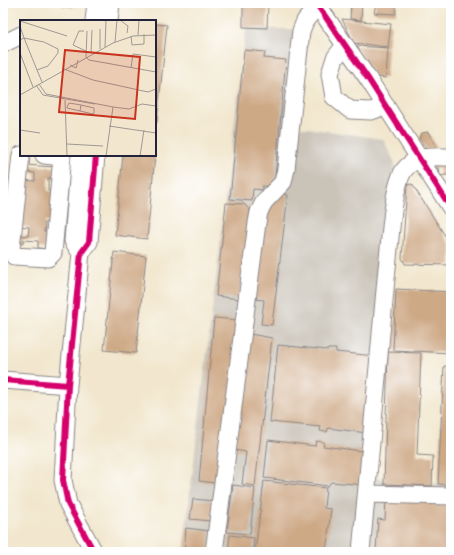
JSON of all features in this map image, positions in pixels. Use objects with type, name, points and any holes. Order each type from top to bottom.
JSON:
[{"type":"street","points":[[94,20],[96,3]]},
{"type":"street","points":[[109,20],[111,3]]},
{"type":"street","points":[[214,552],[259,212],[264,202],[282,182],[286,169],[300,30],[317,4],[345,44],[419,158],[449,200]]},
{"type":"street","points":[[3,44],[20,36]]},
{"type":"street","points":[[345,44],[335,58],[330,74],[334,97],[350,110],[370,111],[386,106]]},
{"type":"street","points":[[21,156],[11,248],[14,256],[48,258],[53,253],[62,156]]},
{"type":"street","points":[[80,156],[73,241],[81,253]]},
{"type":"street","points":[[94,552],[68,504],[63,480],[68,385],[81,253],[89,242],[96,156]]},
{"type":"street","points":[[361,552],[394,206],[399,182],[404,170],[419,158],[451,157]]},
{"type":"street","points":[[3,380],[68,385]]},
{"type":"street","points":[[367,494],[451,496]]},
{"type":"shaded area","points":[[246,28],[309,30],[300,127],[383,139],[395,163],[363,477],[451,485],[451,552],[183,552]]},
{"type":"building","points":[[62,3],[73,3],[73,7],[62,6]]},
{"type":"building","points":[[243,3],[268,3],[267,28],[243,27]]},
{"type":"building","points":[[351,3],[362,3],[361,20],[350,19]]},
{"type":"building","points":[[376,3],[396,3],[396,14],[374,13]]},
{"type":"building","points":[[342,19],[391,24],[388,47],[354,43]]},
{"type":"building","points":[[156,24],[167,25],[156,122]]},
{"type":"building","points":[[356,46],[388,48],[386,78],[375,77]]},
{"type":"building","points":[[244,50],[265,52],[264,58],[286,60],[274,187],[262,186],[262,190],[253,189],[252,201],[230,199]]},
{"type":"building","points":[[428,132],[437,147],[434,151],[428,152],[419,138],[422,133]]},
{"type":"building","points":[[123,156],[155,156],[147,239],[115,235]]},
{"type":"building","points":[[451,164],[451,174],[440,176],[439,168],[435,168],[435,166]]},
{"type":"building","points":[[24,165],[55,167],[55,178],[48,178],[48,191],[55,191],[53,222],[45,222],[44,232],[50,233],[49,249],[38,248],[38,241],[23,240],[23,244],[15,243],[15,235],[28,236],[29,227],[17,226],[20,180],[35,181],[35,173],[23,172]]},
{"type":"building","points":[[412,184],[451,245],[451,265],[405,264],[402,258],[407,185]]},
{"type":"building","points":[[278,193],[288,195],[272,325],[261,324],[264,300],[254,299],[265,207]]},
{"type":"building","points":[[226,203],[244,204],[250,210],[239,299],[216,296]]},
{"type":"building","points":[[114,252],[146,256],[136,353],[104,350]]},
{"type":"building","points":[[396,289],[451,292],[451,353],[393,350]]},
{"type":"building","points":[[214,318],[238,320],[222,484],[199,481]]},
{"type":"building","points":[[250,334],[272,338],[255,486],[242,484],[246,452],[234,450]]},
{"type":"building","points":[[278,345],[328,350],[336,349],[336,352],[375,356],[367,433],[328,428],[327,432],[320,431],[321,427],[270,422]]},
{"type":"building","points":[[388,352],[421,353],[417,455],[433,456],[432,486],[384,484]]},
{"type":"building","points":[[444,366],[451,367],[451,485],[438,484]]},
{"type":"building","points":[[268,440],[315,446],[316,441],[324,442],[323,446],[370,452],[366,485],[331,482],[328,486],[264,478]]},
{"type":"building","points":[[264,481],[326,488],[324,508],[331,509],[326,552],[255,552]]},
{"type":"building","points":[[233,485],[255,488],[250,534],[227,532]]},
{"type":"building","points":[[386,498],[451,503],[451,552],[376,552],[378,519],[385,520]]},
{"type":"building","points":[[193,499],[213,501],[211,521],[190,519]]},
{"type":"building","points":[[186,528],[210,531],[208,552],[184,552]]},
{"type":"building","points":[[230,535],[254,538],[253,552],[228,552]]},
{"type":"cycle path","points":[[316,3],[369,80],[451,208]]},
{"type":"cycle path","points":[[3,380],[68,385],[81,253],[89,242],[96,156]]},
{"type":"cycle path","points":[[68,385],[63,480],[68,504],[94,552]]}]
